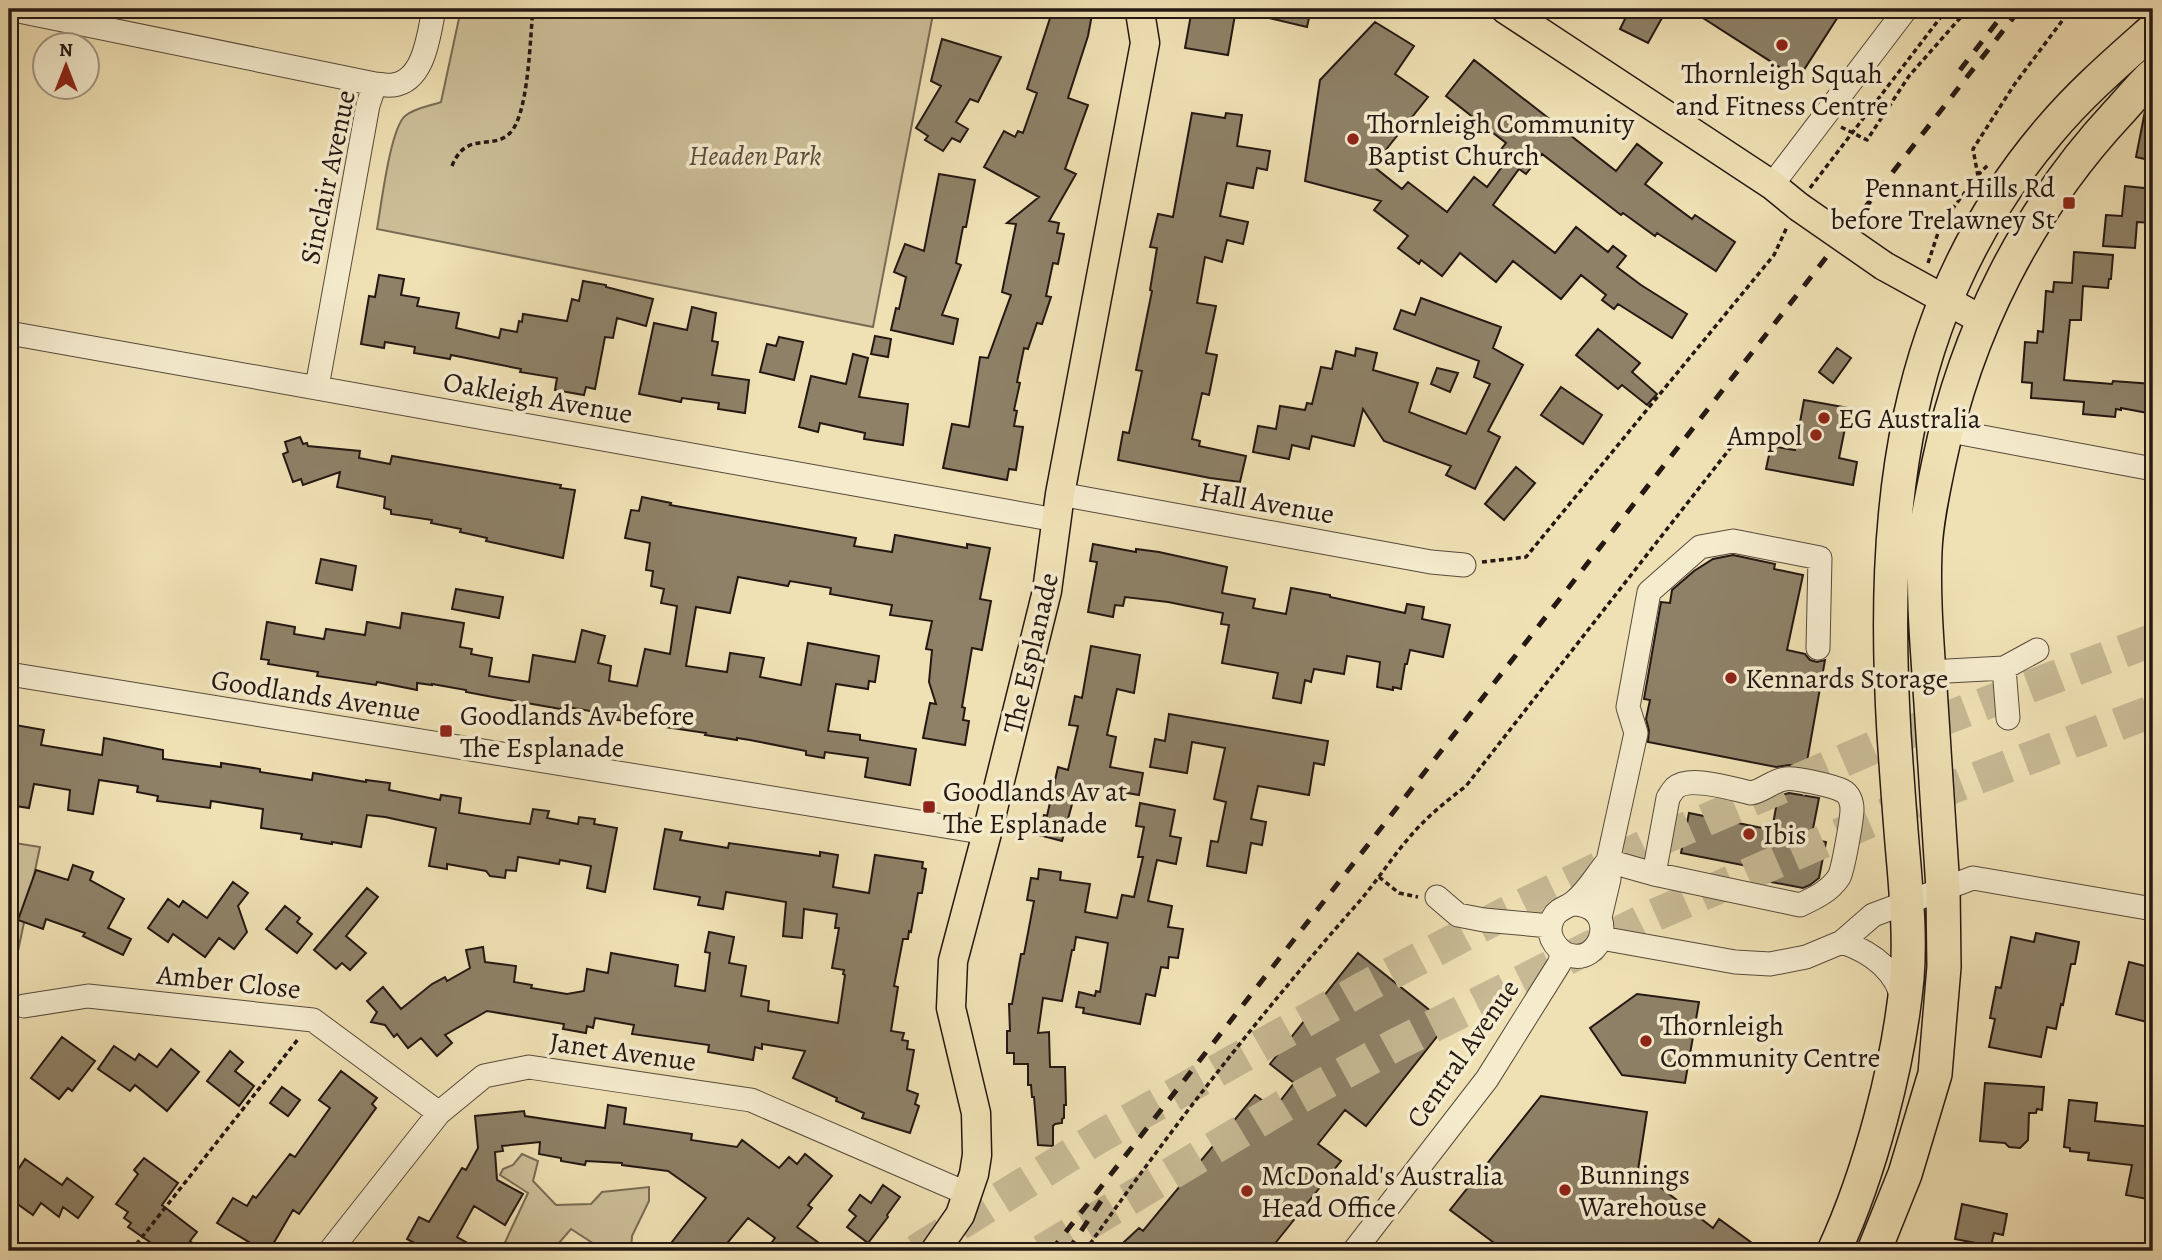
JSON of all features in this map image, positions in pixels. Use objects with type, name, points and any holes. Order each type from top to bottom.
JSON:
[{"type":"highway","points":[[1834,1251],[1845,1227],[1875,1138],[1893,1067],[1907,976],[1907,902],[1894,732],[1892,544],[1909,418],[1917,384],[1945,300],[1987,219],[2013,178],[2049,131],[2082,95],[2153,30]]},
{"type":"highway","points":[[1874,1251],[1905,1174],[1935,1074],[1944,967],[1943,889],[1929,672],[1925,549],[1945,430],[1982,320],[2030,228],[2088,145],[2153,75]]},
{"type":"main road","name":"The Esplanade","points":[[935,1251],[960,1215],[974,1174],[977,1155],[976,1113],[952,1020],[951,974],[1047,591],[1058,507],[1145,43],[1141,18],[1143,9]]},
{"type":"main road","name":"The Esplanade","points":[[1145,43],[1159,21],[1162,9]]},
{"type":"main road","points":[[1505,9],[1772,185],[1884,266],[1982,320]]},
{"type":"street","points":[[9,9],[375,84]]},
{"type":"street","name":"Sinclair Avenue","points":[[317,387],[368,105],[375,84],[393,85],[414,72],[421,61],[433,9]]},
{"type":"street","points":[[1772,185],[1906,9]]},
{"type":"street","name":"Oakleigh Avenue","points":[[9,333],[317,387],[1058,507]]},
{"type":"street","points":[[1945,430],[2153,469]]},
{"type":"street","name":"Hall Avenue","points":[[1058,507],[1464,565]]},
{"type":"street","points":[[1608,861],[1585,892],[1572,904],[1558,911],[1550,926],[1553,942],[1563,953],[1578,956],[1586,954],[1598,945],[1609,879],[1608,861],[1636,733],[1628,707],[1649,592],[1700,547],[1732,541],[1820,558],[1818,648]]},
{"type":"street","points":[[1929,672],[2004,668],[2037,650]]},
{"type":"street","points":[[2004,668],[2008,718]]},
{"type":"street","name":"Goodlands Avenue","points":[[9,674],[987,833]]},
{"type":"street","points":[[1608,861],[1654,874],[1800,905],[1831,887],[1841,874],[1852,808],[1849,795],[1841,789],[1788,778],[1751,793],[1690,782],[1676,787],[1668,797],[1654,874]]},
{"type":"street","points":[[1572,904],[1588,906],[1600,928],[1735,962],[1770,964],[1806,957],[1842,942],[1873,915],[1973,878],[2153,909]]},
{"type":"street","points":[[1437,897],[1458,915],[1550,926]]},
{"type":"street","points":[[1842,942],[1860,948],[1880,962],[1891,974],[1901,992],[1903,1004]]},
{"type":"street","name":"Central Avenue","points":[[1354,1251],[1487,1079],[1559,964],[1563,953]]},
{"type":"street","name":"Amber Close","points":[[24,1006],[88,996],[313,1020],[439,1113]]},
{"type":"street","name":"Janet Avenue","points":[[330,1251],[439,1113],[484,1076],[528,1067],[751,1100],[968,1195]]},
{"type":"path","points":[[452,166],[462,148],[503,138],[510,134],[516,124],[527,77],[533,9]]},
{"type":"path","points":[[1464,565],[1526,556],[1774,255],[1798,206],[1947,9]]},
{"type":"path","points":[[1823,119],[1867,140],[1909,76],[1968,9]]},
{"type":"path","points":[[1987,219],[1973,149],[2014,85],[2071,9]]},
{"type":"path","points":[[1085,1251],[1176,1123],[1414,832],[1441,805],[1466,786],[1739,437]]},
{"type":"path","points":[[1379,877],[1399,892],[1416,897],[1437,897]]},
{"type":"path","points":[[131,1251],[313,1020]]},
{"type":"green space","name":"Headen Park","points":[[461,9],[934,9],[873,327],[377,229],[395,136],[409,113],[441,102]]},
{"type":"green space","points":[[9,842],[40,847],[15,965],[9,972]]},
{"type":"green space","points":[[522,1154],[538,1161],[533,1181],[556,1205],[591,1204],[602,1192],[649,1187],[649,1201],[632,1236],[631,1251],[605,1251],[571,1229],[552,1251],[501,1251],[528,1193],[500,1175],[503,1169],[513,1165]]},
{"type":"building","points":[[1053,9],[1093,9],[1088,36],[1068,98],[1088,105],[1065,169],[1076,174],[1049,221],[1059,223],[1057,233],[1064,234],[1058,264],[1053,263],[1046,296],[1051,297],[1042,324],[1037,323],[1028,349],[1024,348],[1014,410],[1017,411],[1014,426],[1023,427],[1016,470],[1009,469],[1007,480],[943,468],[952,424],[969,427],[980,357],[988,358],[1011,295],[1002,292],[1016,224],[1007,223],[1039,197],[984,167],[1004,131],[1015,137],[1018,131],[1023,133],[1037,93],[1027,89]]},
{"type":"building","points":[[1192,9],[1236,9],[1228,55],[1185,48]]},
{"type":"building","points":[[1257,9],[1311,9],[1307,27],[1256,15]]},
{"type":"building","points":[[1630,9],[1667,9],[1648,43],[1620,29]]},
{"type":"building","name":"Thornleigh Squah and Fitness Centre","points":[[1689,9],[1843,9],[1798,79]]},
{"type":"building","points":[[1375,22],[1414,46],[1395,74],[1428,97],[1373,166],[1402,189],[1408,182],[1447,212],[1474,177],[1487,187],[1507,160],[1498,153],[1506,143],[1446,96],[1474,60],[1616,171],[1637,144],[1662,163],[1645,184],[1692,219],[1695,215],[1735,242],[1716,271],[1657,233],[1655,236],[1623,213],[1621,215],[1542,154],[1526,174],[1519,169],[1493,205],[1555,253],[1576,227],[1608,252],[1613,246],[1626,256],[1617,267],[1687,314],[1672,338],[1618,304],[1614,309],[1602,300],[1606,295],[1581,275],[1561,299],[1513,261],[1496,282],[1460,253],[1442,276],[1421,260],[1419,264],[1398,248],[1408,236],[1374,210],[1381,201],[1305,181],[1320,80]]},
{"type":"building","points":[[942,39],[1001,57],[978,102],[970,99],[956,122],[968,129],[960,142],[952,138],[943,151],[925,140],[928,136],[916,128],[941,86],[931,81]]},
{"type":"building","points":[[2153,107],[2153,161],[2136,157],[2145,111]]},
{"type":"building","points":[[1192,113],[1225,118],[1226,113],[1242,115],[1237,146],[1270,151],[1267,170],[1257,168],[1253,188],[1227,183],[1220,216],[1248,222],[1243,244],[1227,240],[1222,262],[1205,257],[1197,303],[1216,306],[1206,353],[1217,355],[1209,395],[1202,393],[1192,439],[1200,441],[1199,446],[1246,456],[1240,482],[1118,460],[1123,432],[1129,433],[1142,371],[1136,370],[1152,291],[1150,290],[1157,248],[1150,247],[1158,214],[1173,217]]},
{"type":"building","points":[[939,174],[975,180],[956,263],[961,265],[942,315],[958,319],[953,344],[891,330],[906,277],[894,272],[905,244],[924,251]]},
{"type":"building","points":[[2125,186],[2153,189],[2153,223],[2137,222],[2135,248],[2103,246],[2106,215],[2122,216]]},
{"type":"building","points":[[2074,252],[2113,255],[2108,288],[2083,286],[2081,320],[2070,320],[2064,380],[2153,384],[2153,414],[2121,408],[2116,409],[2115,417],[2083,414],[2084,402],[2031,398],[2032,383],[2022,382],[2025,342],[2037,343],[2038,331],[2043,332],[2046,291],[2053,292],[2054,282],[2072,283]]},
{"type":"building","points":[[379,275],[404,279],[401,295],[419,298],[417,306],[459,313],[456,328],[499,338],[501,329],[517,332],[523,314],[567,321],[572,299],[579,301],[583,281],[653,299],[646,326],[617,318],[613,338],[605,337],[595,389],[586,387],[584,395],[555,390],[557,378],[520,372],[521,369],[451,355],[450,359],[414,353],[415,347],[385,342],[384,348],[361,344],[369,296],[375,297]]},
{"type":"building","points":[[1421,298],[1501,327],[1493,348],[1523,365],[1488,431],[1500,437],[1475,489],[1446,475],[1451,466],[1384,441],[1363,409],[1354,446],[1312,436],[1309,449],[1292,445],[1289,459],[1253,452],[1258,426],[1276,429],[1280,406],[1305,410],[1307,403],[1312,404],[1321,367],[1332,369],[1336,351],[1355,356],[1356,348],[1377,353],[1373,370],[1418,383],[1409,412],[1466,434],[1490,384],[1474,377],[1479,361],[1394,329],[1401,310],[1415,315]]},
{"type":"building","points":[[692,307],[716,313],[712,341],[718,342],[712,375],[749,380],[745,413],[718,409],[719,403],[682,398],[681,402],[639,394],[654,323],[687,330]]},
{"type":"building","points":[[1598,329],[1640,363],[1632,372],[1657,394],[1647,405],[1622,385],[1618,389],[1576,355]]},
{"type":"building","points":[[875,336],[891,339],[888,357],[871,354]]},
{"type":"building","points":[[779,337],[803,342],[794,380],[760,372],[767,344],[776,346]]},
{"type":"building","points":[[1837,348],[1851,358],[1833,383],[1819,372]]},
{"type":"building","points":[[853,354],[868,358],[859,397],[908,404],[903,445],[864,439],[865,433],[820,423],[818,432],[799,427],[811,376],[846,384]]},
{"type":"building","points":[[1437,368],[1458,373],[1450,392],[1431,384]]},
{"type":"building","points":[[1561,387],[1602,415],[1583,444],[1541,415]]},
{"type":"building","points":[[1804,400],[1849,408],[1839,458],[1857,462],[1853,485],[1766,469],[1771,446],[1795,450]]},
{"type":"building","points":[[300,437],[303,444],[307,443],[308,446],[360,451],[359,458],[390,464],[392,456],[561,485],[560,488],[575,490],[563,558],[486,541],[487,538],[460,532],[461,529],[431,523],[432,520],[391,514],[391,510],[384,508],[385,497],[337,487],[340,472],[303,485],[301,479],[293,482],[283,454],[288,452],[285,442]]},
{"type":"building","points":[[1516,467],[1535,483],[1504,520],[1485,504]]},
{"type":"building","points":[[642,497],[671,503],[670,505],[856,538],[854,546],[892,552],[895,535],[967,548],[967,544],[990,548],[980,599],[991,601],[982,650],[972,648],[962,707],[965,708],[963,720],[969,721],[965,745],[923,738],[930,703],[936,704],[929,682],[932,650],[926,649],[932,621],[890,615],[892,605],[830,594],[831,588],[790,581],[788,586],[738,577],[730,613],[696,607],[686,666],[727,672],[730,653],[764,658],[760,677],[801,685],[808,643],[879,656],[875,682],[869,681],[868,689],[836,684],[828,731],[860,735],[860,740],[916,749],[910,785],[865,777],[868,758],[825,752],[824,758],[806,755],[806,751],[750,740],[617,720],[618,716],[562,706],[561,709],[432,684],[417,683],[417,690],[377,682],[376,685],[317,676],[318,672],[268,664],[269,660],[261,659],[267,622],[295,627],[294,634],[324,639],[326,629],[365,635],[367,622],[400,628],[402,613],[464,623],[460,647],[472,649],[471,654],[492,658],[489,676],[529,682],[533,655],[575,662],[582,630],[605,636],[598,663],[611,666],[609,681],[637,686],[645,649],[670,654],[677,606],[661,603],[664,589],[651,586],[653,571],[646,570],[650,543],[625,538],[631,510],[639,511]]},
{"type":"building","points":[[1093,544],[1136,552],[1136,549],[1159,552],[1227,567],[1222,593],[1255,599],[1253,608],[1286,614],[1291,588],[1405,613],[1407,604],[1424,607],[1422,619],[1450,625],[1443,657],[1410,650],[1401,689],[1393,687],[1393,690],[1377,687],[1380,662],[1347,656],[1344,674],[1314,669],[1311,682],[1305,680],[1301,703],[1273,698],[1278,673],[1222,663],[1229,625],[1221,624],[1223,613],[1125,597],[1123,606],[1115,605],[1113,617],[1088,612],[1097,562],[1090,561]]},
{"type":"building","name":"Kennards Storage","points":[[1733,555],[1775,564],[1774,569],[1803,575],[1787,650],[1805,654],[1810,660],[1817,662],[1825,660],[1806,767],[1776,767],[1648,742],[1646,719],[1650,700],[1644,699],[1661,602],[1670,603],[1672,590],[1694,571],[1713,559]]},
{"type":"building","points":[[321,559],[356,566],[352,590],[316,583]]},
{"type":"building","points":[[456,589],[503,597],[499,618],[452,609]]},
{"type":"building","points":[[1091,646],[1140,655],[1134,693],[1117,689],[1107,735],[1116,737],[1110,767],[1143,773],[1139,795],[1094,787],[1091,800],[1074,797],[1062,841],[1039,835],[1044,815],[1047,816],[1058,767],[1068,770],[1078,726],[1069,725],[1075,696],[1082,698]]},
{"type":"building","points":[[1169,714],[1328,741],[1324,765],[1314,763],[1309,795],[1258,786],[1251,819],[1266,822],[1262,845],[1251,843],[1246,873],[1207,866],[1211,841],[1218,842],[1226,802],[1214,799],[1225,748],[1192,742],[1187,773],[1150,767],[1155,739],[1165,741]]},
{"type":"building","points":[[15,725],[44,730],[41,745],[102,755],[104,738],[163,750],[163,759],[221,767],[221,763],[312,780],[313,773],[390,783],[389,790],[440,800],[441,795],[461,798],[459,813],[502,820],[530,824],[533,809],[549,811],[547,818],[578,824],[579,817],[595,819],[594,824],[617,828],[605,892],[587,888],[591,866],[560,860],[559,864],[518,857],[516,871],[506,870],[505,878],[490,876],[486,871],[447,864],[447,869],[429,866],[436,828],[385,817],[367,815],[361,847],[301,839],[302,834],[261,828],[263,809],[211,801],[210,808],[157,801],[158,796],[137,792],[138,786],[99,780],[93,814],[68,810],[70,790],[34,784],[29,808],[9,805],[9,758]]},
{"type":"building","name":"Ibis","points":[[1789,793],[1819,798],[1811,839],[1826,842],[1819,878],[1810,885],[1803,888],[1766,881],[1768,870],[1681,853],[1689,813],[1772,830],[1778,796]]},
{"type":"building","points":[[1140,803],[1175,810],[1170,836],[1181,838],[1176,864],[1157,860],[1148,901],[1172,906],[1168,927],[1183,929],[1178,958],[1169,957],[1168,968],[1161,967],[1155,996],[1146,994],[1140,1024],[1083,1013],[1084,1008],[1076,1007],[1079,992],[1095,996],[1096,991],[1100,992],[1108,943],[1076,937],[1062,1001],[1043,998],[1038,1033],[1049,1032],[1050,1067],[1065,1067],[1066,1105],[1062,1123],[1053,1126],[1053,1146],[1038,1145],[1034,1097],[1031,1085],[1028,1085],[1028,1064],[1014,1064],[1014,1053],[1007,1053],[1007,1031],[1010,1031],[1009,1004],[1012,1004],[1034,901],[1027,900],[1031,878],[1038,879],[1039,869],[1061,872],[1060,880],[1090,884],[1085,912],[1117,918],[1122,895],[1134,897],[1143,857],[1138,857],[1144,827],[1136,826]]},
{"type":"building","points":[[665,829],[682,832],[680,840],[728,848],[729,843],[820,856],[820,852],[838,855],[833,887],[869,893],[875,855],[923,862],[922,868],[926,869],[922,893],[918,893],[911,932],[909,931],[908,939],[903,939],[894,986],[898,987],[891,1031],[904,1033],[902,1040],[908,1041],[907,1049],[914,1050],[907,1090],[918,1094],[915,1104],[919,1106],[910,1133],[862,1118],[864,1113],[793,1078],[805,1051],[762,1044],[762,1049],[755,1047],[753,1060],[708,1052],[709,1045],[632,1034],[634,1025],[595,1018],[593,1028],[587,1026],[586,1033],[563,1029],[564,1024],[487,1011],[445,1035],[452,1043],[437,1056],[421,1038],[408,1048],[397,1034],[394,1037],[385,1025],[371,1022],[377,1012],[367,1001],[383,987],[401,1009],[432,984],[445,977],[447,981],[470,968],[466,950],[483,947],[485,962],[516,966],[514,982],[532,985],[531,988],[567,994],[584,991],[587,969],[608,973],[611,953],[678,965],[675,986],[705,991],[710,953],[705,952],[709,932],[734,937],[729,963],[746,966],[741,996],[769,1001],[768,1011],[838,1023],[845,975],[844,970],[832,968],[839,928],[835,928],[837,914],[804,909],[802,938],[783,936],[786,902],[726,892],[723,909],[698,905],[700,897],[654,889]]},
{"type":"building","points":[[73,865],[93,872],[90,880],[124,899],[108,928],[131,939],[123,955],[83,936],[85,933],[46,919],[43,929],[18,920],[36,870],[68,880]]},
{"type":"building","points":[[233,882],[248,893],[238,906],[247,932],[234,949],[219,938],[205,957],[173,934],[168,942],[148,928],[168,899],[179,907],[183,901],[207,918]]},
{"type":"building","points":[[367,888],[378,897],[346,936],[366,953],[350,970],[342,963],[336,969],[314,950]]},
{"type":"building","points":[[285,906],[300,918],[297,922],[312,934],[297,953],[266,929]]},
{"type":"building","points":[[2036,933],[2079,942],[2075,964],[2071,964],[2056,1029],[2047,1027],[2041,1057],[1989,1047],[1995,1019],[1990,1018],[1996,987],[2001,988],[2011,937],[2034,942]]},
{"type":"building","points":[[1358,953],[1447,1024],[1366,1126],[1345,1110],[1318,1144],[1341,1161],[1269,1251],[1132,1251],[1123,1243],[1139,1228],[1143,1231],[1255,1095],[1274,1109],[1294,1083],[1270,1064]]},
{"type":"building","points":[[2129,962],[2153,968],[2153,1000],[2147,1022],[2116,1014]]},
{"type":"building","name":"Thornleigh Community Centre","points":[[1637,994],[1699,1002],[1685,1083],[1622,1075],[1590,1028]]},
{"type":"building","points":[[62,1037],[95,1061],[72,1091],[68,1088],[59,1099],[31,1078]]},
{"type":"building","points":[[114,1046],[135,1060],[139,1054],[157,1067],[171,1049],[199,1072],[167,1111],[135,1085],[130,1091],[98,1069]]},
{"type":"building","points":[[230,1051],[243,1062],[235,1071],[254,1086],[239,1106],[207,1081]]},
{"type":"building","points":[[341,1071],[377,1098],[372,1104],[376,1108],[299,1214],[293,1210],[269,1251],[264,1251],[217,1223],[233,1198],[247,1206],[290,1154],[295,1157],[330,1108],[319,1100]]},
{"type":"building","points":[[1985,1083],[2044,1087],[2042,1110],[2029,1113],[2028,1140],[2020,1148],[2009,1147],[2005,1143],[1980,1141]]},
{"type":"building","points":[[282,1087],[300,1100],[288,1116],[270,1103]]},
{"type":"building","name":"Bunnings Warehouse","points":[[1541,1096],[1647,1112],[1638,1170],[1713,1228],[1719,1219],[1763,1251],[1505,1251],[1450,1210]]},
{"type":"building","points":[[2069,1100],[2097,1103],[2095,1121],[2153,1127],[2153,1200],[2126,1195],[2132,1165],[2088,1160],[2089,1153],[2070,1151],[2070,1148],[2064,1147]]},
{"type":"building","points":[[608,1105],[626,1108],[624,1124],[692,1134],[691,1140],[737,1147],[742,1140],[779,1168],[789,1157],[797,1164],[805,1154],[832,1176],[808,1205],[812,1208],[797,1227],[830,1251],[765,1251],[775,1238],[748,1218],[718,1251],[665,1251],[706,1198],[668,1171],[622,1163],[586,1161],[585,1165],[561,1161],[561,1158],[539,1154],[540,1142],[502,1146],[503,1151],[495,1152],[497,1180],[523,1194],[505,1225],[474,1206],[457,1237],[482,1251],[444,1251],[433,1245],[429,1251],[407,1239],[419,1217],[429,1222],[462,1168],[466,1170],[478,1148],[475,1116],[524,1111],[525,1116],[605,1128]]},
{"type":"building","points":[[144,1158],[178,1183],[162,1205],[197,1232],[190,1241],[203,1251],[163,1251],[128,1227],[131,1223],[124,1218],[128,1212],[116,1204],[138,1174],[134,1170]]},
{"type":"building","points":[[25,1159],[62,1185],[67,1178],[93,1197],[78,1218],[63,1207],[59,1217],[41,1203],[33,1215],[9,1198],[9,1183]]},
{"type":"building","points":[[883,1185],[900,1197],[868,1243],[847,1227],[856,1216],[849,1210],[860,1195],[871,1203]]},
{"type":"building","points":[[1962,1204],[2007,1214],[2003,1235],[1994,1233],[1991,1246],[1955,1239]]},
{"type":"tunnel","points":[[916,1251],[1099,1137],[1367,986],[1506,913],[1645,846],[1912,731],[2153,640]]},
{"type":"tunnel","points":[[1042,1251],[1287,1104],[1397,1044],[1648,918],[1914,802],[2153,711]]},
{"type":"railway","points":[[1960,70],[2007,9]]},
{"type":"railway","points":[[1051,1251],[2020,9]]},
{"type":"railway","points":[[1068,1251],[1101,1201]]},
{"type":"place","name":"Thornleigh Squah and Fitness Centre","points":[[1782,45]]},
{"type":"place","name":"Thornleigh Community Baptist Church","points":[[1353,139]]},
{"type":"place","name":"Pennant Hills Rd before Trelawney St","points":[[2069,203]]},
{"type":"place","name":"EG Australia","points":[[1824,418]]},
{"type":"place","name":"Ampol","points":[[1816,435]]},
{"type":"place","name":"Kennards Storage","points":[[1731,678]]},
{"type":"place","name":"Goodlands Av before The Esplanade","points":[[446,731]]},
{"type":"place","name":"Goodlands Av at The Esplanade","points":[[929,807]]},
{"type":"place","name":"Ibis","points":[[1749,834]]},
{"type":"place","name":"Thornleigh Community Centre","points":[[1646,1041]]},
{"type":"place","name":"Bunnings Warehouse","points":[[1565,1190]]},
{"type":"place","name":"McDonald's Australia Head Office","points":[[1247,1191]]}]
